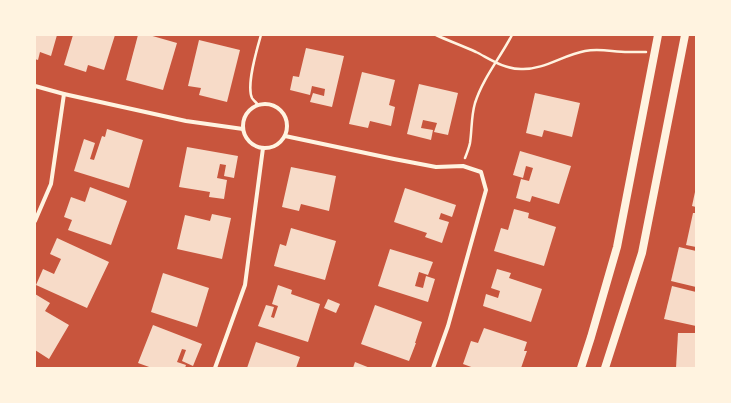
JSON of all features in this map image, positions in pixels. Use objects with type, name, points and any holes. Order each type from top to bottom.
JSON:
[{"type":"main road","points":[[581,368],[617,247],[658,35]]},
{"type":"main road","points":[[605,368],[642,253],[685,35]]},
{"type":"street","points":[[35,86],[64,94],[186,121],[244,129]]},
{"type":"street","points":[[35,221],[51,184],[64,94]]},
{"type":"street","points":[[258,105],[273,105],[280,109],[285,115],[287,129],[285,136],[281,142],[276,145],[263,148],[257,146],[252,144],[245,134],[244,121],[247,114],[252,108],[258,105]]},
{"type":"street","points":[[285,136],[436,167],[463,166],[480,172],[486,190],[448,326],[433,368]]},
{"type":"street","points":[[215,368],[244,285],[263,148]]},
{"type":"path","points":[[258,105],[252,97],[251,87],[253,66],[261,35]]},
{"type":"path","points":[[436,35],[464,46],[509,68],[520,69],[529,69],[551,63],[584,51],[602,50],[654,52]]},
{"type":"path","points":[[463,166],[470,144],[472,120],[476,103],[495,62],[512,35]]},
{"type":"building","points":[[35,35],[57,35],[51,56],[40,52],[38,60],[35,59]]},
{"type":"building","points":[[73,35],[115,35],[104,70],[88,65],[86,72],[64,65]]},
{"type":"building","points":[[138,35],[149,35],[177,43],[163,90],[126,80]]},
{"type":"building","points":[[199,40],[240,50],[227,102],[199,95],[201,88],[188,86]]},
{"type":"building","points":[[306,48],[344,56],[332,107],[310,102],[313,93],[324,96],[325,89],[312,86],[310,95],[290,90],[293,76],[299,77]]},
{"type":"building","points":[[362,72],[395,80],[389,105],[395,107],[391,126],[370,121],[368,128],[349,124]]},
{"type":"building","points":[[419,84],[458,93],[448,135],[434,132],[437,123],[423,120],[421,128],[433,130],[431,140],[407,134]]},
{"type":"building","points":[[535,93],[580,103],[572,137],[544,130],[542,137],[526,133]]},
{"type":"building","points":[[107,129],[143,140],[129,188],[74,171],[84,139],[95,143],[90,159],[94,160],[102,136],[105,137]]},
{"type":"building","points":[[187,147],[238,156],[234,178],[224,176],[226,165],[220,164],[217,178],[227,180],[224,199],[209,197],[210,192],[179,187]]},
{"type":"building","points":[[520,151],[571,166],[559,204],[532,196],[530,202],[516,198],[521,179],[529,181],[533,168],[526,166],[523,178],[513,175]]},
{"type":"building","points":[[291,167],[336,176],[329,211],[301,204],[299,211],[282,207]]},
{"type":"building","points":[[90,187],[127,201],[111,245],[68,230],[72,220],[64,217],[71,197],[85,202]]},
{"type":"building","points":[[405,188],[456,205],[452,217],[441,213],[439,219],[449,222],[442,243],[425,237],[427,233],[394,222]]},
{"type":"building","points":[[696,192],[696,207],[692,206]]},
{"type":"building","points":[[514,209],[529,213],[528,218],[556,227],[544,266],[494,251],[501,228],[508,230]]},
{"type":"building","points":[[693,213],[696,213],[696,247],[686,245]]},
{"type":"building","points":[[212,214],[231,218],[222,259],[177,249],[185,215],[210,221]]},
{"type":"building","points":[[291,228],[336,241],[325,280],[274,266],[280,244],[286,246]]},
{"type":"building","points":[[57,238],[109,262],[87,308],[36,285],[43,269],[54,274],[61,259],[50,254]]},
{"type":"building","points":[[679,247],[696,251],[696,287],[671,281]]},
{"type":"building","points":[[390,249],[433,262],[428,275],[419,272],[415,286],[423,288],[426,276],[435,279],[428,302],[378,286]]},
{"type":"building","points":[[497,269],[511,273],[509,278],[542,289],[531,322],[483,306],[486,294],[498,298],[500,291],[491,288]]},
{"type":"building","points":[[163,273],[209,288],[197,327],[151,312]]},
{"type":"building","points":[[278,285],[292,290],[291,294],[320,304],[308,342],[258,326],[266,305],[274,307],[271,317],[274,318],[278,306],[272,304]]},
{"type":"building","points":[[672,286],[696,292],[696,326],[664,319]]},
{"type":"building","points":[[35,294],[50,303],[45,311],[69,325],[49,359],[35,350]]},
{"type":"building","points":[[328,299],[340,304],[336,313],[324,308]]},
{"type":"building","points":[[375,305],[422,322],[409,361],[361,344]]},
{"type":"building","points":[[153,325],[202,344],[193,366],[182,361],[186,350],[182,349],[177,362],[186,365],[185,368],[152,368],[138,363]]},
{"type":"building","points":[[484,328],[527,342],[524,351],[527,351],[521,368],[474,368],[463,364],[471,341],[478,343]]},
{"type":"building","points":[[678,333],[696,333],[696,368],[676,368]]},
{"type":"building","points":[[256,342],[300,357],[296,368],[247,368]]},
{"type":"building","points":[[355,362],[370,368],[353,368]]}]
